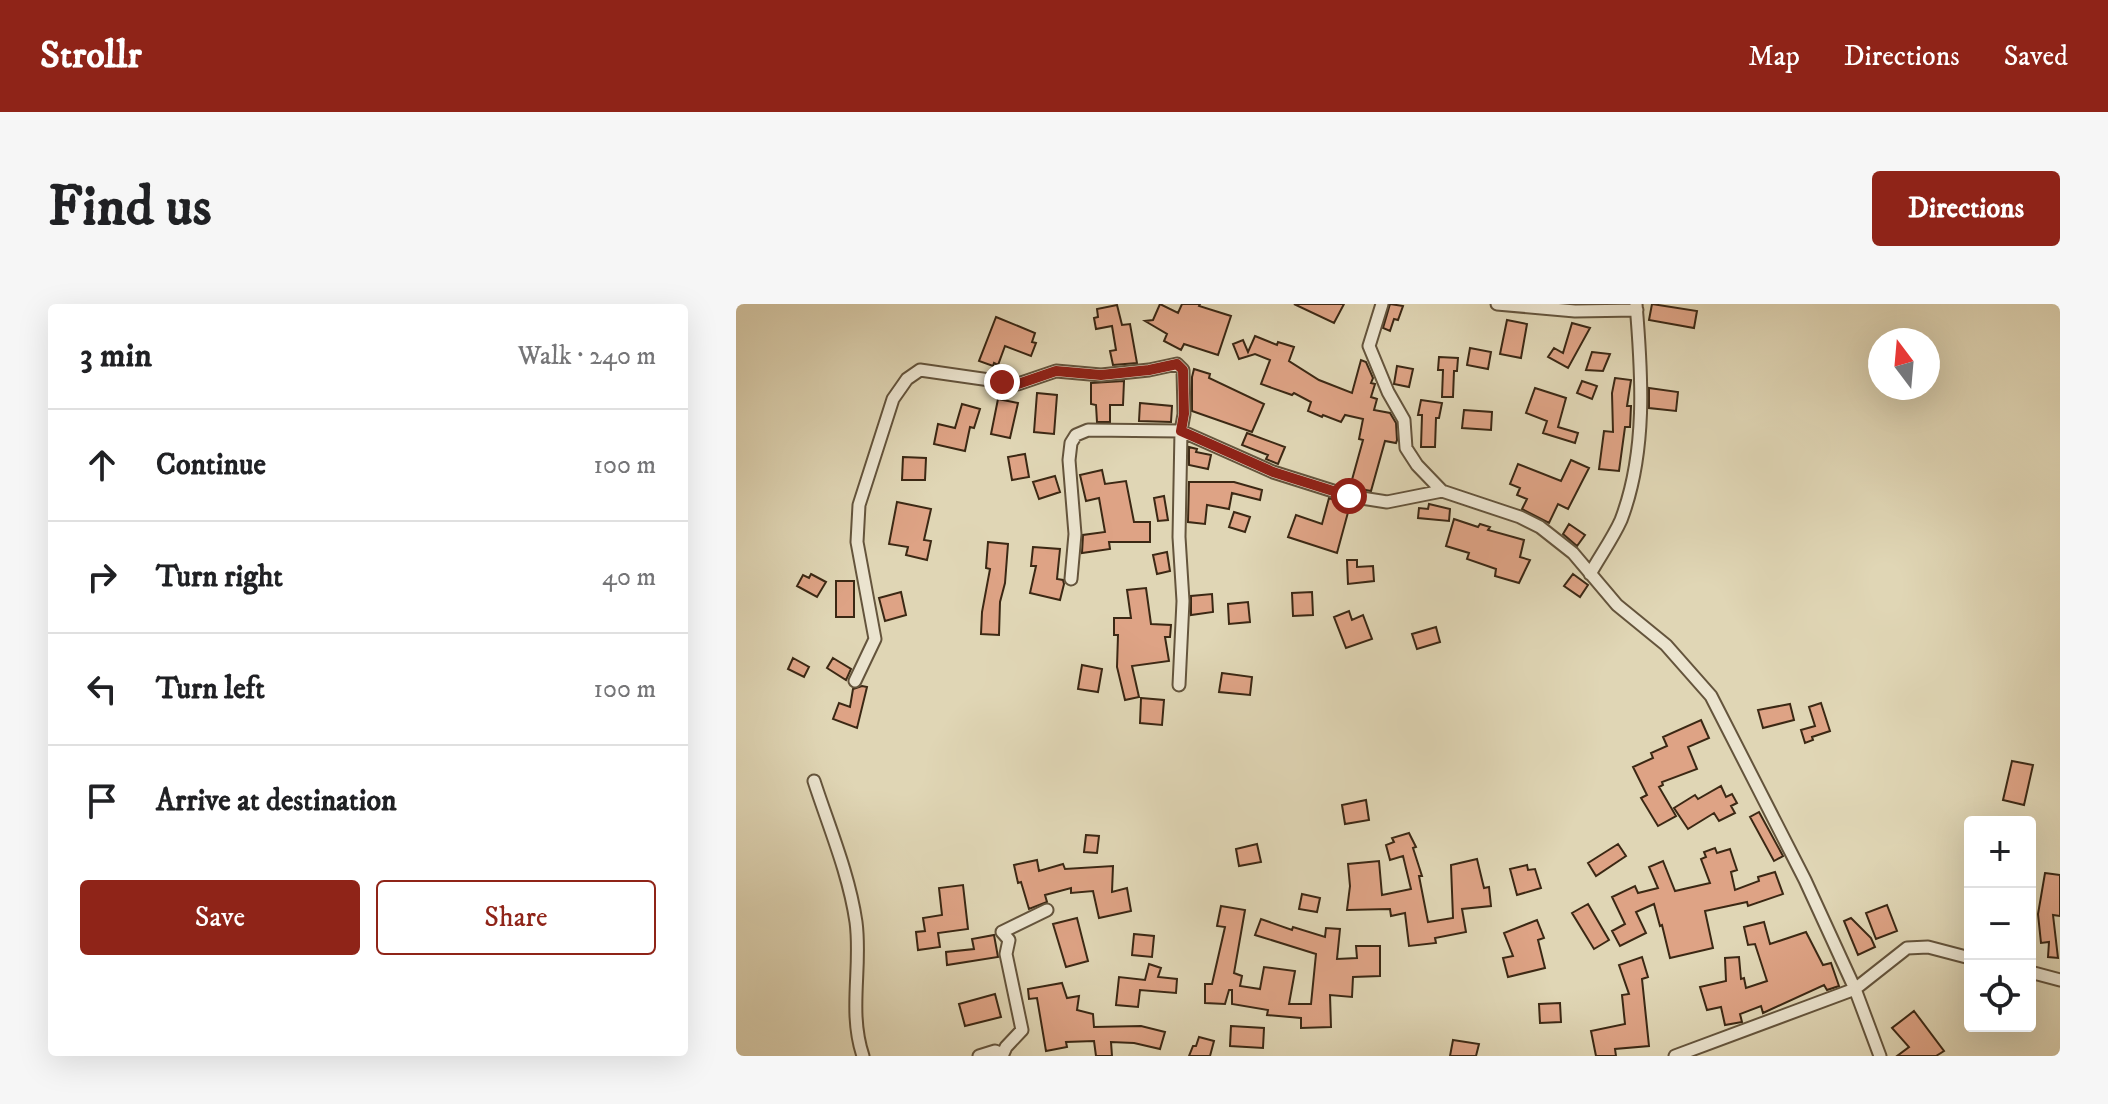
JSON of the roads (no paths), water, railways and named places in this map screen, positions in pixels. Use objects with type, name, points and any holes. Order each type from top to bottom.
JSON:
[{"type":"street","points":[[1382,304],[1369,346],[1388,392],[1404,420],[1406,448],[1417,465],[1442,491],[1520,517],[1540,527],[1573,553],[1617,605],[1666,645],[1711,696],[1805,880],[1855,989],[1880,1056]]},
{"type":"street","points":[[1497,304],[1575,311],[1636,307],[1641,429],[1634,477],[1620,521],[1590,574]]},
{"type":"street","points":[[855,681],[875,639],[857,542],[859,505],[893,399],[907,379],[920,370],[1018,384],[1056,371],[1101,375],[1177,364],[1183,370],[1184,414],[1179,537],[1183,601],[1179,685]]},
{"type":"street","points":[[1071,579],[1075,534],[1069,460],[1071,443],[1076,435],[1088,430],[1181,431],[1273,472],[1349,496],[1387,502],[1442,491]]},
{"type":"street","points":[[814,781],[840,857],[856,919],[859,952],[854,1006],[863,1056]]},
{"type":"street","points":[[979,1056],[995,1051],[1003,1054],[1022,1030],[1006,954],[1009,940],[1002,932],[1047,910]]},
{"type":"street","points":[[1675,1056],[1855,989],[1890,958],[1907,948],[1928,947],[1964,956]]},
{"type":"street","points":[[2036,974],[2060,980]]}]
